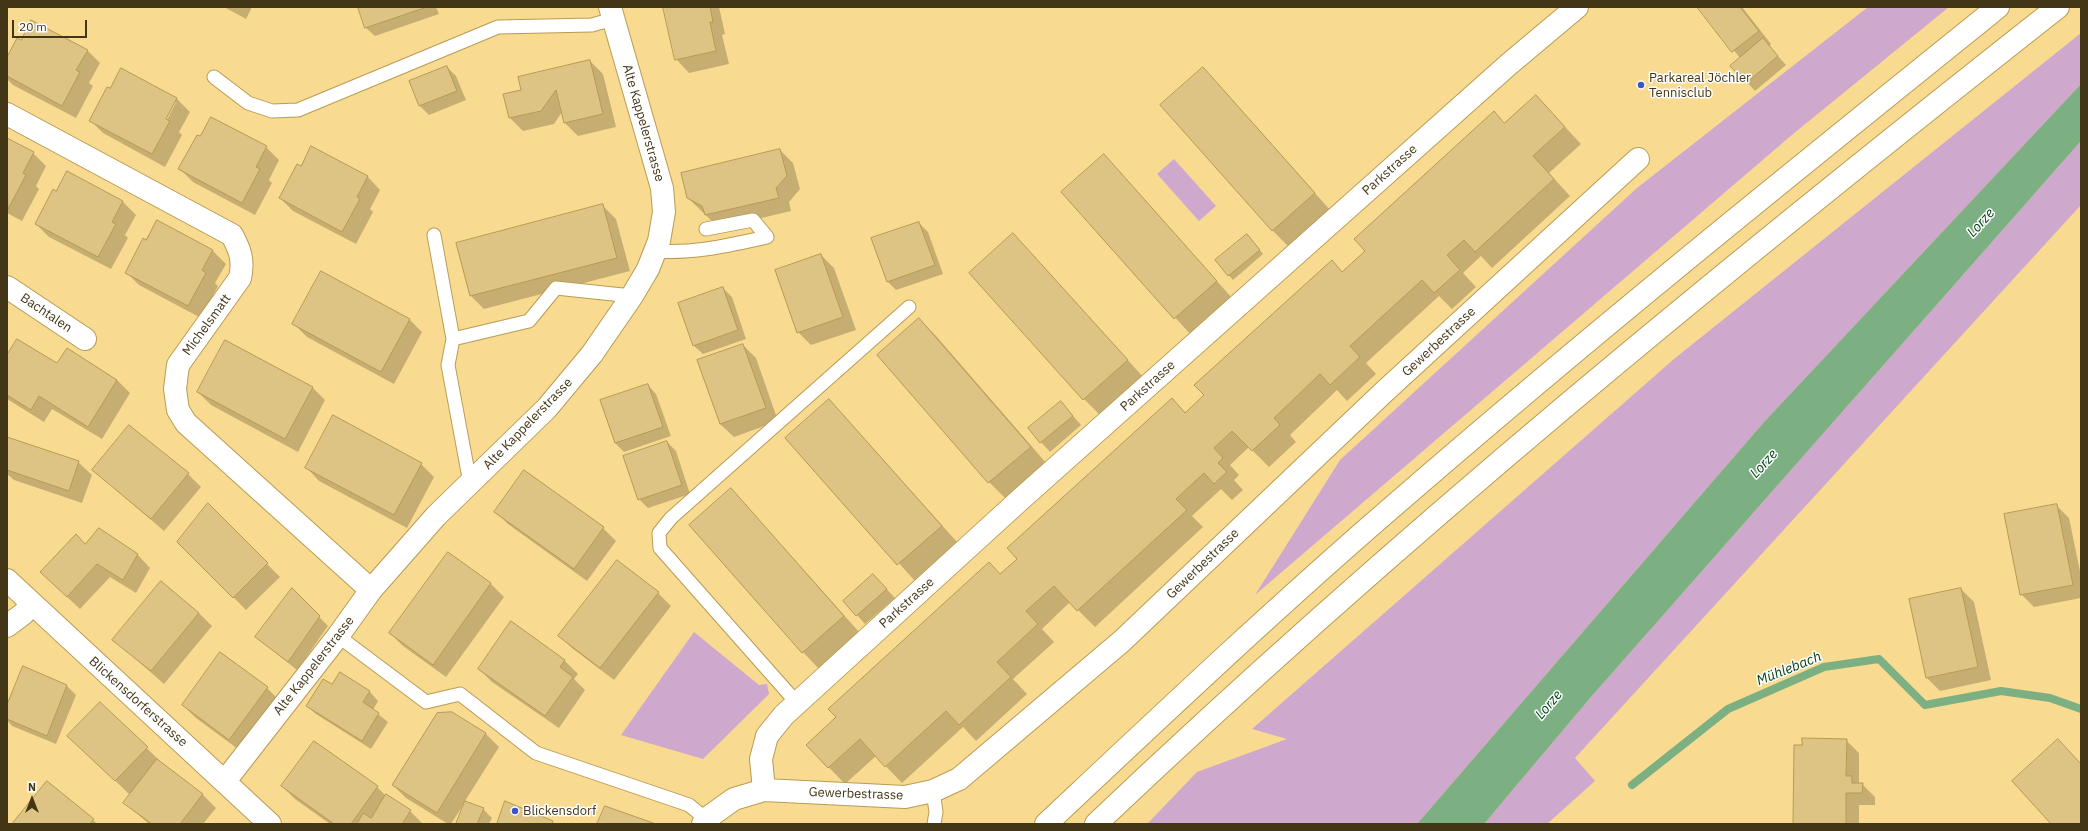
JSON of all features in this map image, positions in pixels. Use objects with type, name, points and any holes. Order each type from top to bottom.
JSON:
[{"type":"main road","name":"Parkstrasse","points":[[764,790],[761,759],[766,736],[797,703],[1046,477],[1508,65],[1577,7]]},
{"type":"main road","points":[[1046,824],[1242,641],[1387,511],[1703,244],[1998,7]]},
{"type":"main road","points":[[1096,824],[1189,736],[1408,541],[1664,322],[1815,199],[2058,7]]},
{"type":"main road","name":"Alte Kappelerstrasse","points":[[225,780],[338,636],[371,590],[436,516],[547,408],[592,354],[632,296],[648,269],[659,241],[664,212],[662,188],[611,13]]},
{"type":"main road","name":"Michelsmatt","points":[[7,114],[232,235],[241,251],[243,264],[240,278],[178,365],[175,389],[178,410],[186,423],[371,590]]},
{"type":"main road","name":"Gewerbestrasse","points":[[705,822],[734,799],[764,790],[905,797],[933,791],[959,779],[1122,641],[1385,391],[1638,159]]},
{"type":"main road","name":"Bachtalen","points":[[7,287],[85,339]]},
{"type":"main road","name":"Blickensdorferstrasse","points":[[7,580],[225,780],[270,824]]},
{"type":"main road","points":[[7,626],[23,614],[32,604]]},
{"type":"lane","points":[[214,77],[248,103],[272,111],[298,110],[498,27],[592,25],[611,13]]},
{"type":"lane","points":[[655,251],[679,252],[708,250],[767,238],[753,220],[706,229]]},
{"type":"lane","points":[[434,235],[452,339],[448,365],[470,483]]},
{"type":"lane","points":[[452,339],[529,322],[556,288],[632,296]]},
{"type":"lane","points":[[797,703],[660,548],[659,533],[671,518],[910,307]]},
{"type":"lane","points":[[338,636],[426,702],[460,694],[536,752],[688,805],[705,822]]},
{"type":"lane","points":[[933,791],[936,812],[934,824]]},
{"type":"shaded area","points":[[1868,7],[1949,7],[1793,134],[1255,595],[1340,460],[1637,188]]},
{"type":"shaded area","points":[[2081,33],[2081,84],[1764,422],[1417,824],[1147,824],[1197,772],[1287,739],[1252,729],[1674,359]]},
{"type":"shaded area","points":[[2081,141],[2081,205],[1575,758],[1595,781],[1547,824],[1484,824],[1591,697]]},
{"type":"shaded area","points":[[1174,159],[1216,206],[1199,221],[1157,174]]},
{"type":"shaded area","points":[[694,632],[759,685],[767,684],[769,694],[703,759],[621,735]]},
{"type":"water","name":"Lorze","points":[[2081,84],[2081,141],[1591,697],[1484,824],[1417,824],[1764,422]]},
{"type":"building","points":[[358,7],[427,7],[365,28]]},
{"type":"building","points":[[663,7],[710,7],[713,22],[710,22],[716,51],[675,60]]},
{"type":"building","points":[[1697,7],[1740,7],[1759,31],[1732,52]]},
{"type":"building","points":[[31,20],[88,50],[76,70],[80,72],[62,106],[7,76],[7,57],[17,38],[21,40]]},
{"type":"building","points":[[1763,38],[1778,56],[1746,83],[1730,66]]},
{"type":"building","points":[[590,60],[603,114],[564,123],[556,90],[541,111],[509,118],[503,94],[521,90],[518,77]]},
{"type":"building","points":[[447,66],[457,91],[419,106],[409,81]]},
{"type":"building","points":[[1203,67],[1315,193],[1272,231],[1160,105]]},
{"type":"building","points":[[121,68],[177,98],[166,119],[170,121],[152,154],[89,121],[107,87],[110,88]]},
{"type":"building","points":[[1536,95],[1565,127],[1533,156],[1554,179],[1475,252],[1464,240],[1447,255],[1460,270],[1434,293],[1422,280],[1350,346],[1360,357],[1330,385],[1320,374],[1274,418],[1280,425],[1252,451],[1232,431],[1214,448],[1223,458],[1218,463],[1227,472],[1214,484],[1204,473],[1176,499],[1187,510],[1077,611],[1054,586],[1026,611],[1038,624],[997,662],[1011,677],[959,725],[946,711],[885,767],[860,739],[828,768],[806,745],[836,717],[828,709],[989,562],[1000,574],[1017,559],[1007,548],[1172,398],[1185,413],[1204,395],[1194,385],[1332,260],[1342,272],[1365,251],[1354,239],[1494,111],[1504,123]]},
{"type":"building","points":[[211,117],[267,146],[256,167],[260,169],[242,203],[178,169],[197,135],[200,136]]},
{"type":"building","points":[[7,138],[34,152],[23,173],[26,175],[8,209]]},
{"type":"building","points":[[311,146],[368,176],[357,197],[360,199],[342,232],[279,198],[297,164],[301,166]]},
{"type":"building","points":[[780,149],[787,176],[776,188],[779,198],[705,215],[702,206],[687,198],[681,173]]},
{"type":"building","points":[[1104,154],[1217,281],[1174,319],[1061,192]]},
{"type":"building","points":[[67,171],[123,201],[112,222],[116,224],[98,257],[35,224],[53,189],[56,191]]},
{"type":"building","points":[[603,204],[617,258],[470,296],[456,243]]},
{"type":"building","points":[[157,220],[213,250],[202,270],[206,273],[188,306],[125,273],[143,238],[146,240]]},
{"type":"building","points":[[919,222],[935,265],[887,282],[871,238]]},
{"type":"building","points":[[1013,233],[1128,360],[1083,400],[969,273]]},
{"type":"building","points":[[1247,234],[1260,250],[1228,276],[1215,260]]},
{"type":"building","points":[[821,254],[843,317],[797,333],[775,270]]},
{"type":"building","points":[[321,271],[410,319],[381,372],[292,324]]},
{"type":"building","points":[[723,287],[738,330],[693,346],[678,303]]},
{"type":"building","points":[[919,318],[1031,447],[988,483],[877,355]]},
{"type":"building","points":[[17,339],[57,363],[67,348],[117,380],[88,427],[39,396],[31,410],[7,395],[7,355]]},
{"type":"building","points":[[225,340],[313,387],[285,439],[197,392]]},
{"type":"building","points":[[743,344],[766,408],[720,424],[697,360]]},
{"type":"building","points":[[648,384],[663,427],[615,443],[600,400]]},
{"type":"building","points":[[829,399],[942,526],[897,565],[785,438]]},
{"type":"building","points":[[1061,401],[1073,416],[1040,443],[1028,428]]},
{"type":"building","points":[[333,415],[422,463],[394,515],[305,468]]},
{"type":"building","points":[[129,425],[189,473],[151,519],[92,470]]},
{"type":"building","points":[[7,437],[79,461],[69,491],[7,470]]},
{"type":"building","points":[[667,441],[682,485],[638,500],[623,456]]},
{"type":"building","points":[[524,470],[604,527],[574,569],[494,512]]},
{"type":"building","points":[[731,488],[844,616],[802,653],[689,525]]},
{"type":"building","points":[[208,503],[268,563],[233,598],[177,542]]},
{"type":"building","points":[[2057,504],[2073,585],[2020,595],[2004,514]]},
{"type":"building","points":[[99,528],[138,554],[123,580],[97,564],[67,597],[40,572],[76,534],[85,544]]},
{"type":"building","points":[[448,552],[491,583],[433,665],[389,633]]},
{"type":"building","points":[[617,560],[659,592],[600,668],[558,636]]},
{"type":"building","points":[[873,574],[887,589],[856,616],[843,601]]},
{"type":"building","points":[[161,581],[199,613],[151,671],[112,640]]},
{"type":"building","points":[[292,588],[320,616],[288,662],[255,637]]},
{"type":"building","points":[[1961,588],[1978,667],[1926,678],[1909,599]]},
{"type":"building","points":[[511,621],[565,660],[560,667],[573,677],[545,716],[478,669]]},
{"type":"building","points":[[220,652],[268,687],[229,740],[182,705]]},
{"type":"building","points":[[23,666],[67,685],[47,736],[7,719],[7,705]]},
{"type":"building","points":[[340,672],[370,691],[363,702],[379,713],[362,741],[306,706],[323,679],[332,684]]},
{"type":"building","points":[[100,702],[148,747],[115,781],[67,736]]},
{"type":"building","points":[[452,712],[486,733],[437,813],[392,785],[437,713]]},
{"type":"building","points":[[1802,738],[1847,739],[1846,776],[1852,776],[1852,783],[1863,783],[1862,793],[1846,793],[1846,824],[1793,824],[1794,745],[1802,745]]},
{"type":"building","points":[[2058,739],[2081,764],[2081,824],[2051,824],[2012,781]]},
{"type":"building","points":[[314,741],[378,786],[351,824],[334,824],[281,786]]},
{"type":"building","points":[[157,759],[203,794],[180,824],[152,824],[123,803]]},
{"type":"building","points":[[47,781],[94,819],[90,824],[12,824]]},
{"type":"building","points":[[386,794],[411,810],[402,824],[357,824],[363,813],[371,818]]},
{"type":"building","points":[[465,801],[484,808],[477,824],[456,824]]},
{"type":"building","name":"Blickensdorf","points":[[505,801],[553,821],[552,824],[497,824]]},
{"type":"building","points":[[605,806],[656,824],[597,824]]},
{"type":"waterway","name":"Mühlebach","points":[[1632,785],[1728,709],[1824,667],[1879,659],[1925,705],[2001,691],[2050,698],[2081,709]]},
{"type":"place","name":"Parkareal Jöchler Tennisclub","points":[[1641,85]]},
{"type":"place","name":"Blickensdorf","points":[[515,811]]}]
